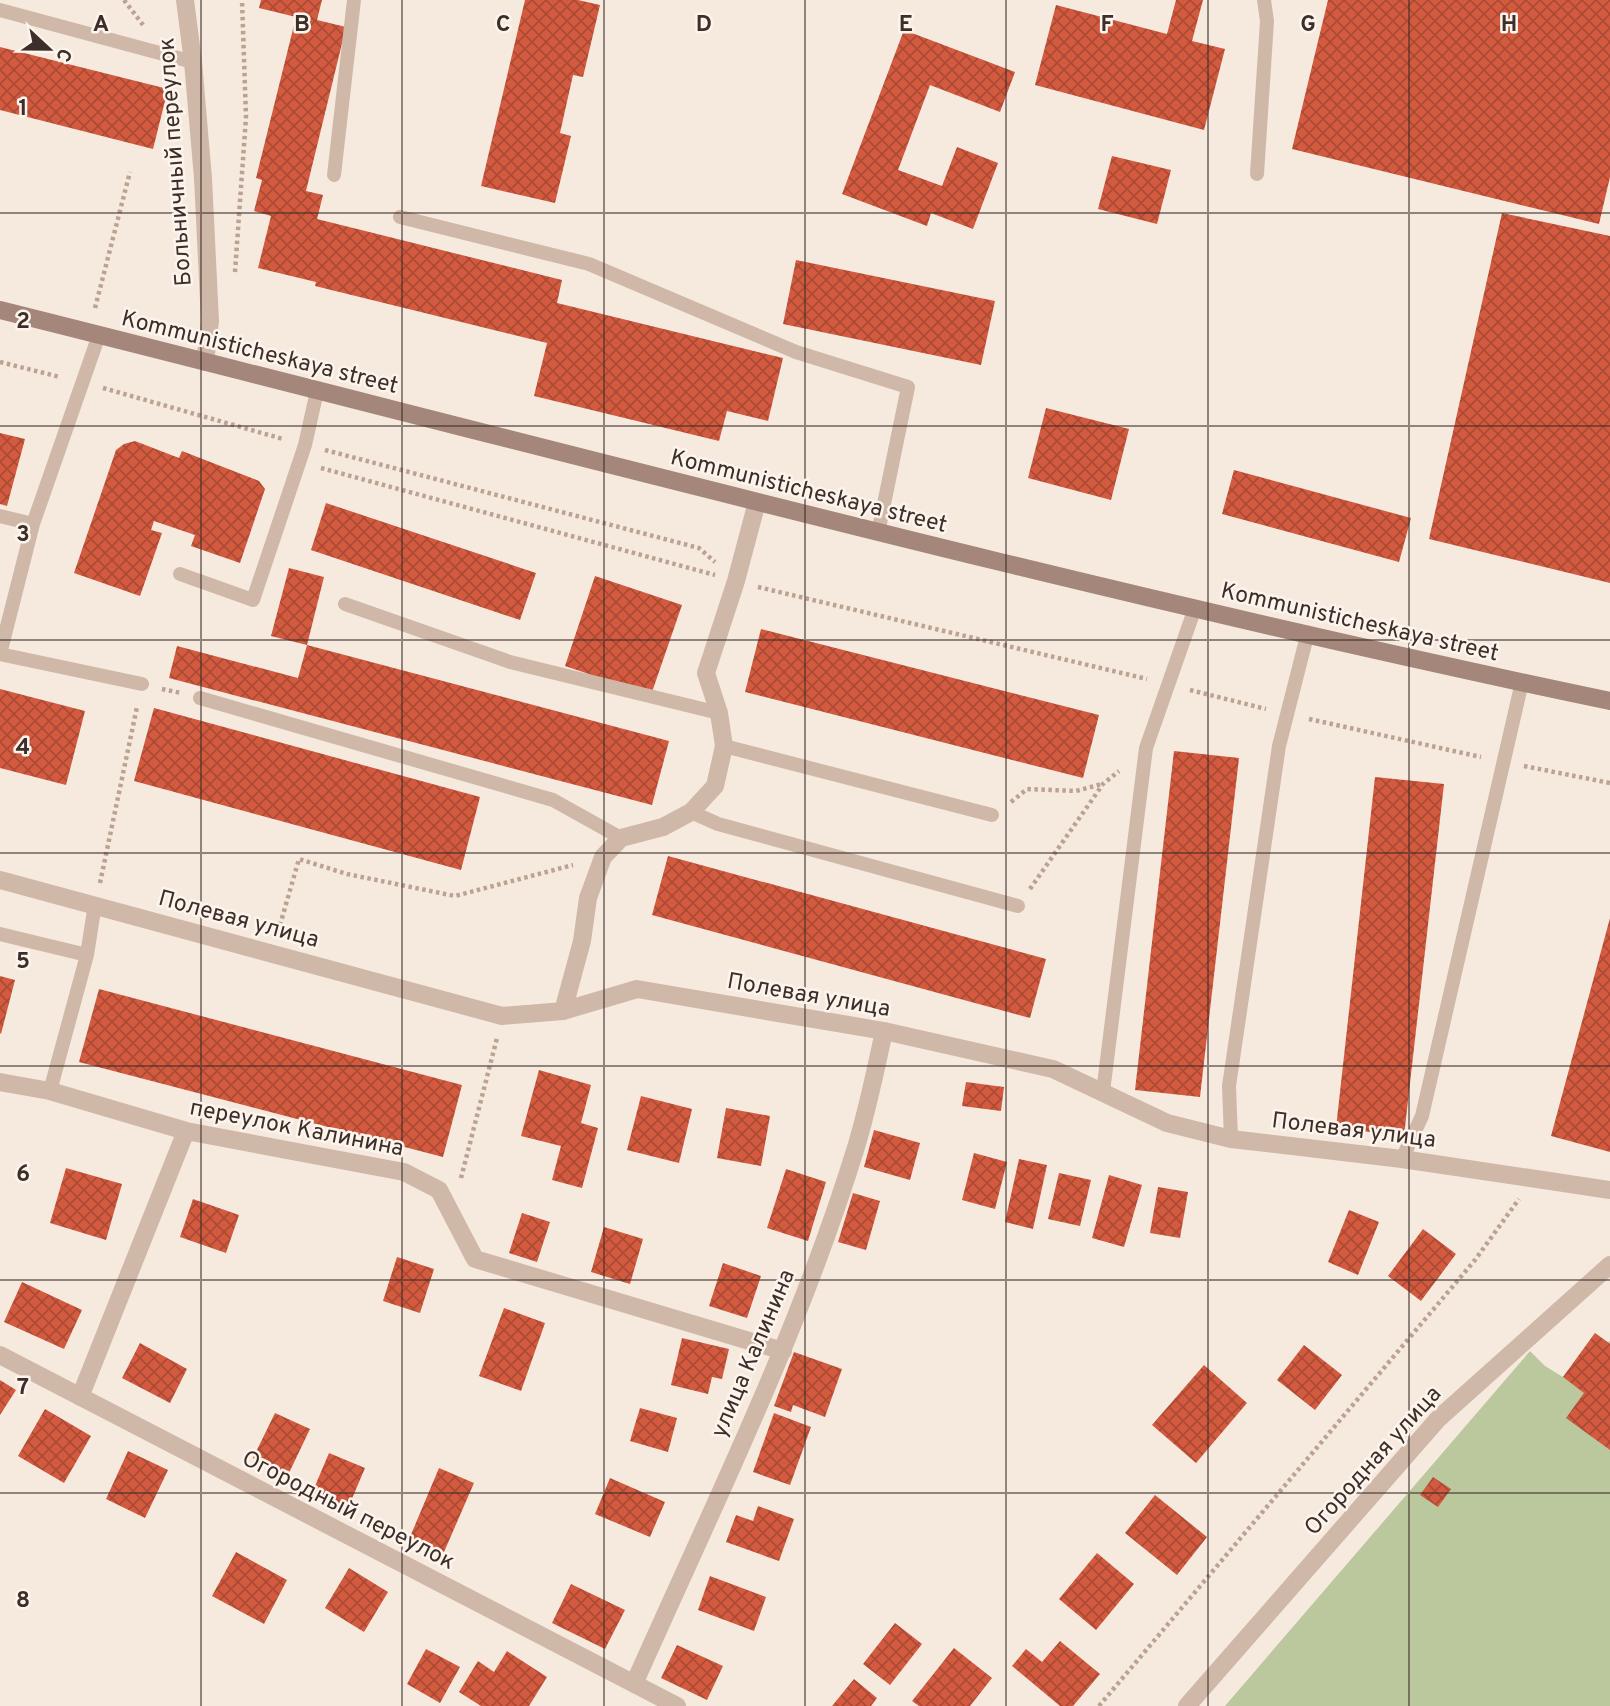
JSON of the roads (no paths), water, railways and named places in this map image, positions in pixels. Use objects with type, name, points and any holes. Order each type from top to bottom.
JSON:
[{"type":"main road","name":"Kommunisticheskaya street","points":[[0,310],[878,533],[1307,636],[1610,701]]},
{"type":"street","name":"Больничный переулок","points":[[185,0],[203,178],[210,321],[205,362]]},
{"type":"street","points":[[563,1011],[582,941],[588,898],[603,858],[621,838],[663,827],[691,812],[715,786],[724,746],[719,713],[706,673],[736,581],[757,502]]},
{"type":"street","name":"Полевая улица","points":[[0,880],[502,1016],[563,1011],[637,989],[884,1031],[1054,1069],[1167,1123],[1231,1139],[1402,1159],[1610,1190]]},
{"type":"street","name":"улица Калинина","points":[[634,1684],[783,1351],[816,1266],[857,1144],[884,1031]]},
{"type":"street","name":"переулок Калинина","points":[[0,1082],[50,1091],[186,1131],[404,1172],[439,1190],[475,1259],[783,1351]]},
{"type":"street","points":[[80,1397],[186,1131]]},
{"type":"street","name":"Огородная улица","points":[[1187,1706],[1438,1419],[1610,1265]]},
{"type":"street","name":"Огородный переулок","points":[[0,1355],[677,1706]]},
{"type":"lane","points":[[334,175],[354,0]]},
{"type":"lane","points":[[1256,174],[1267,21],[1264,0]]},
{"type":"lane","points":[[0,10],[193,61]]},
{"type":"lane","points":[[400,218],[589,264],[796,352],[908,387],[878,533]]},
{"type":"lane","points":[[99,335],[33,524],[0,654],[142,684]]},
{"type":"lane","points":[[180,574],[253,600],[305,445],[317,391]]},
{"type":"lane","points":[[0,516],[33,524]]},
{"type":"lane","points":[[345,604],[510,662],[719,713]]},
{"type":"lane","points":[[1103,1092],[1146,748],[1195,608]]},
{"type":"lane","points":[[1231,1139],[1228,1086],[1279,746],[1307,636]]},
{"type":"lane","points":[[1402,1159],[1422,1115],[1522,682]]},
{"type":"lane","points":[[200,698],[553,800],[621,838]]},
{"type":"lane","points":[[724,746],[992,815]]},
{"type":"lane","points":[[691,812],[718,824],[1018,905]]},
{"type":"lane","points":[[50,1091],[86,955],[95,904]]},
{"type":"lane","points":[[0,934],[86,955]]}]
